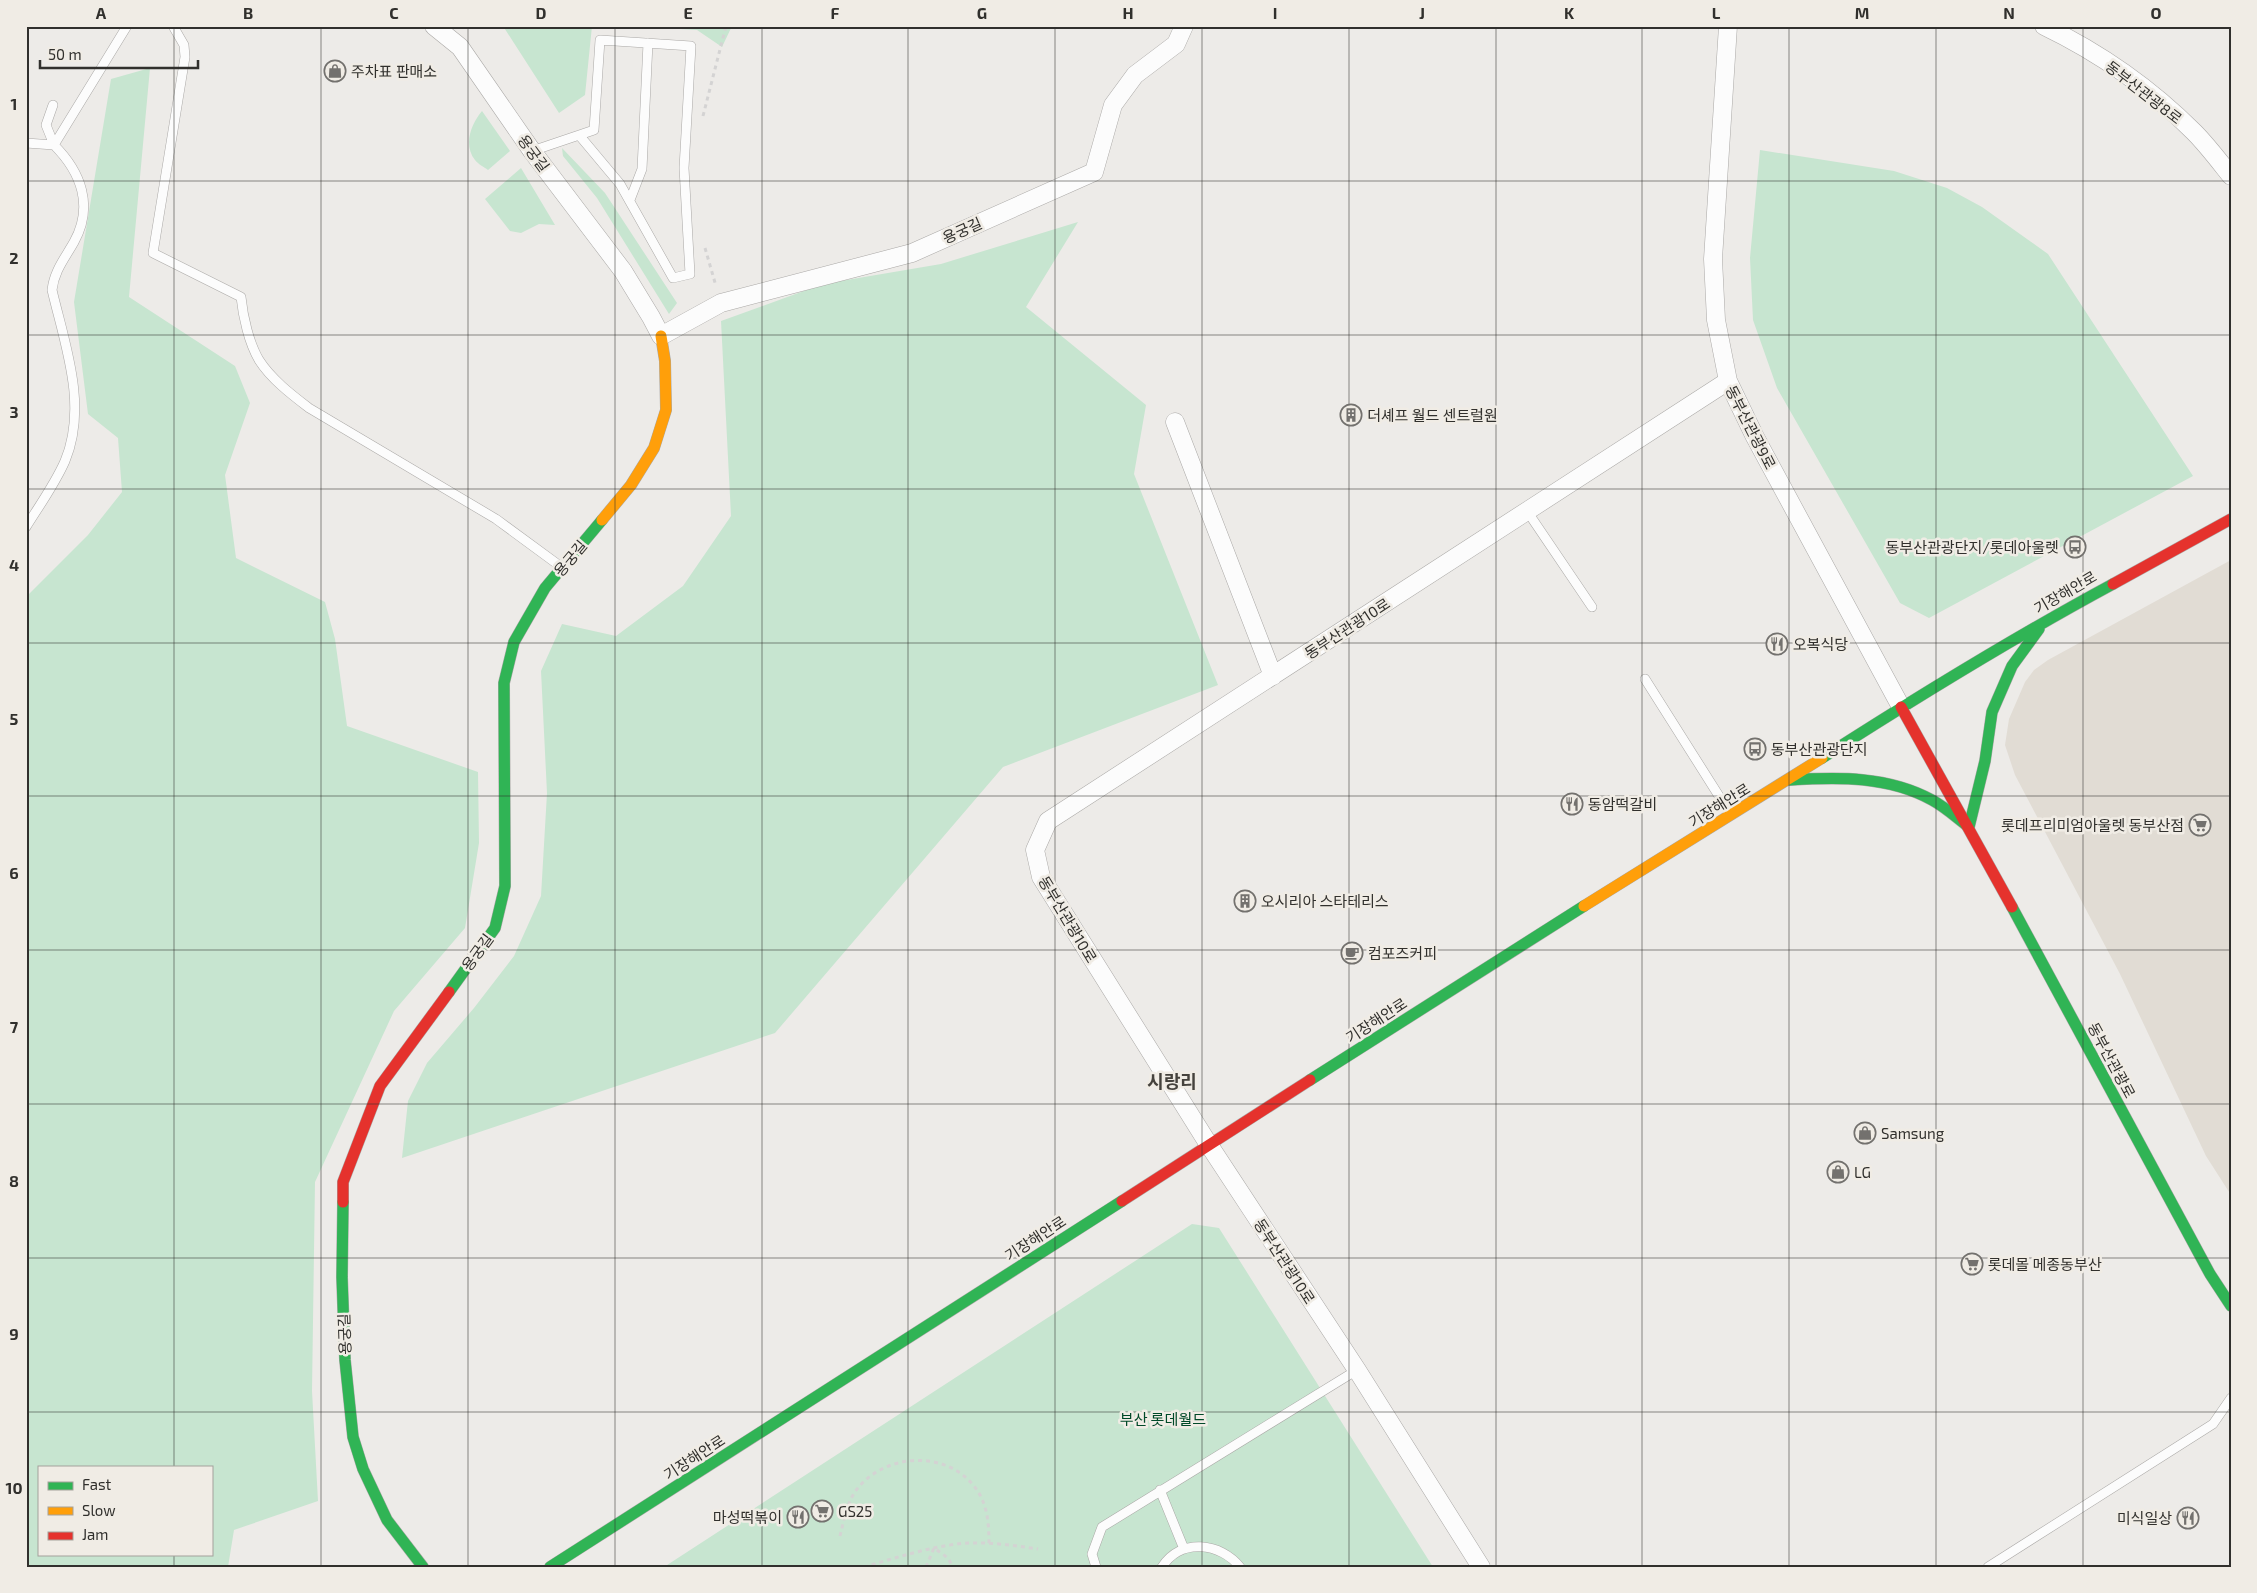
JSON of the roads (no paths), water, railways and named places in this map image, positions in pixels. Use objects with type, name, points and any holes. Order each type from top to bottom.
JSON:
[{"type":"main road","name":"용궁길","points":[[423,1567],[387,1520],[363,1469],[353,1437],[345,1350],[342,1277],[343,1182],[380,1086],[495,928],[505,886],[504,683],[514,642],[545,588],[631,485],[654,448],[666,410],[665,361],[660,336]]},
{"type":"main road","name":"기장해안로","points":[[550,1567],[1498,960],[1786,781],[1901,707],[2044,621],[2231,519]]},
{"type":"main road","points":[[1969,827],[1985,761],[1992,712],[2012,666],[2044,621]]},
{"type":"main road","name":"동부산관광로","points":[[1901,707],[1969,827],[2210,1274],[2231,1306]]},
{"type":"main road","name":"동부산관광로","points":[[1786,781],[1835,777],[1887,782],[1932,800],[1969,827]]},
{"type":"street","name":"용궁길","points":[[434,26],[460,47],[532,151],[623,271],[651,316],[660,336],[721,303],[912,253],[1094,172],[1113,104],[1135,75],[1176,44],[1184,26]]},
{"type":"street","name":"동부산관광9로","points":[[1728,26],[1713,259],[1716,320],[1728,381],[1760,446],[1901,707]]},
{"type":"street","name":"동부산관광8로","points":[[2044,26],[2080,43],[2144,88],[2194,132],[2231,176]]},
{"type":"street","name":"동부산관광10로","points":[[1481,1567],[1357,1370],[1209,1145],[1041,877],[1035,850],[1048,821],[1728,381]]},
{"type":"street","points":[[1175,422],[1273,676]]},
{"type":"lane","points":[[54,145],[127,26]]},
{"type":"lane","points":[[173,26],[184,45],[185,57],[152,253],[242,297],[243,317],[259,360],[285,389],[309,408],[496,520],[563,567]]},
{"type":"lane","points":[[532,151],[579,135],[594,130],[600,40],[691,46],[684,168],[690,274],[673,278],[620,184],[579,135]]},
{"type":"lane","points":[[630,200],[642,168],[648,43]]},
{"type":"lane","points":[[26,527],[66,458],[75,416],[74,381],[52,290],[61,262],[74,242],[82,224],[84,195],[76,172],[67,158],[54,145],[46,125],[53,104]]},
{"type":"lane","points":[[26,143],[54,145]]},
{"type":"lane","points":[[1527,511],[1592,607]]},
{"type":"lane","points":[[1645,679],[1731,815]]},
{"type":"lane","points":[[1096,1567],[1092,1554],[1102,1527],[1357,1370]]},
{"type":"lane","points":[[1988,1567],[2213,1424],[2231,1398]]},
{"type":"lane","points":[[1160,1490],[1184,1549]]},
{"type":"lane","points":[[1162,1567],[1173,1555],[1184,1549],[1196,1546],[1221,1550],[1240,1567]]},
{"type":"place","name":"주차표 판매소","points":[[335,71]]},
{"type":"place","name":"더셰프 월드 센트럴원","points":[[1351,415]]},
{"type":"place","name":"동부산관광단지/롯데아울렛","points":[[2075,547]]},
{"type":"place","name":"오복식당","points":[[1777,644]]},
{"type":"place","name":"동부산관광단지","points":[[1755,749]]},
{"type":"place","name":"동암떡갈비","points":[[1572,804]]},
{"type":"place","name":"롯데프리미엄아울렛 동부산점","points":[[2200,825]]},
{"type":"place","name":"오시리아 스타테리스","points":[[1245,901]]},
{"type":"place","name":"컴포즈커피","points":[[1352,953]]},
{"type":"place","name":"Samsung","points":[[1865,1133]]},
{"type":"place","name":"LG","points":[[1838,1172]]},
{"type":"place","name":"롯데몰 메종동부산","points":[[1972,1264]]},
{"type":"place","name":"GS25","points":[[822,1511]]},
{"type":"place","name":"마성떡볶이","points":[[798,1517]]},
{"type":"place","name":"미식일상","points":[[2188,1518]]},
{"type":"district","name":"시랑리","points":[[1172,1081]]},
{"type":"park label","name":"부산 롯데월드","points":[[1163,1419]]}]
